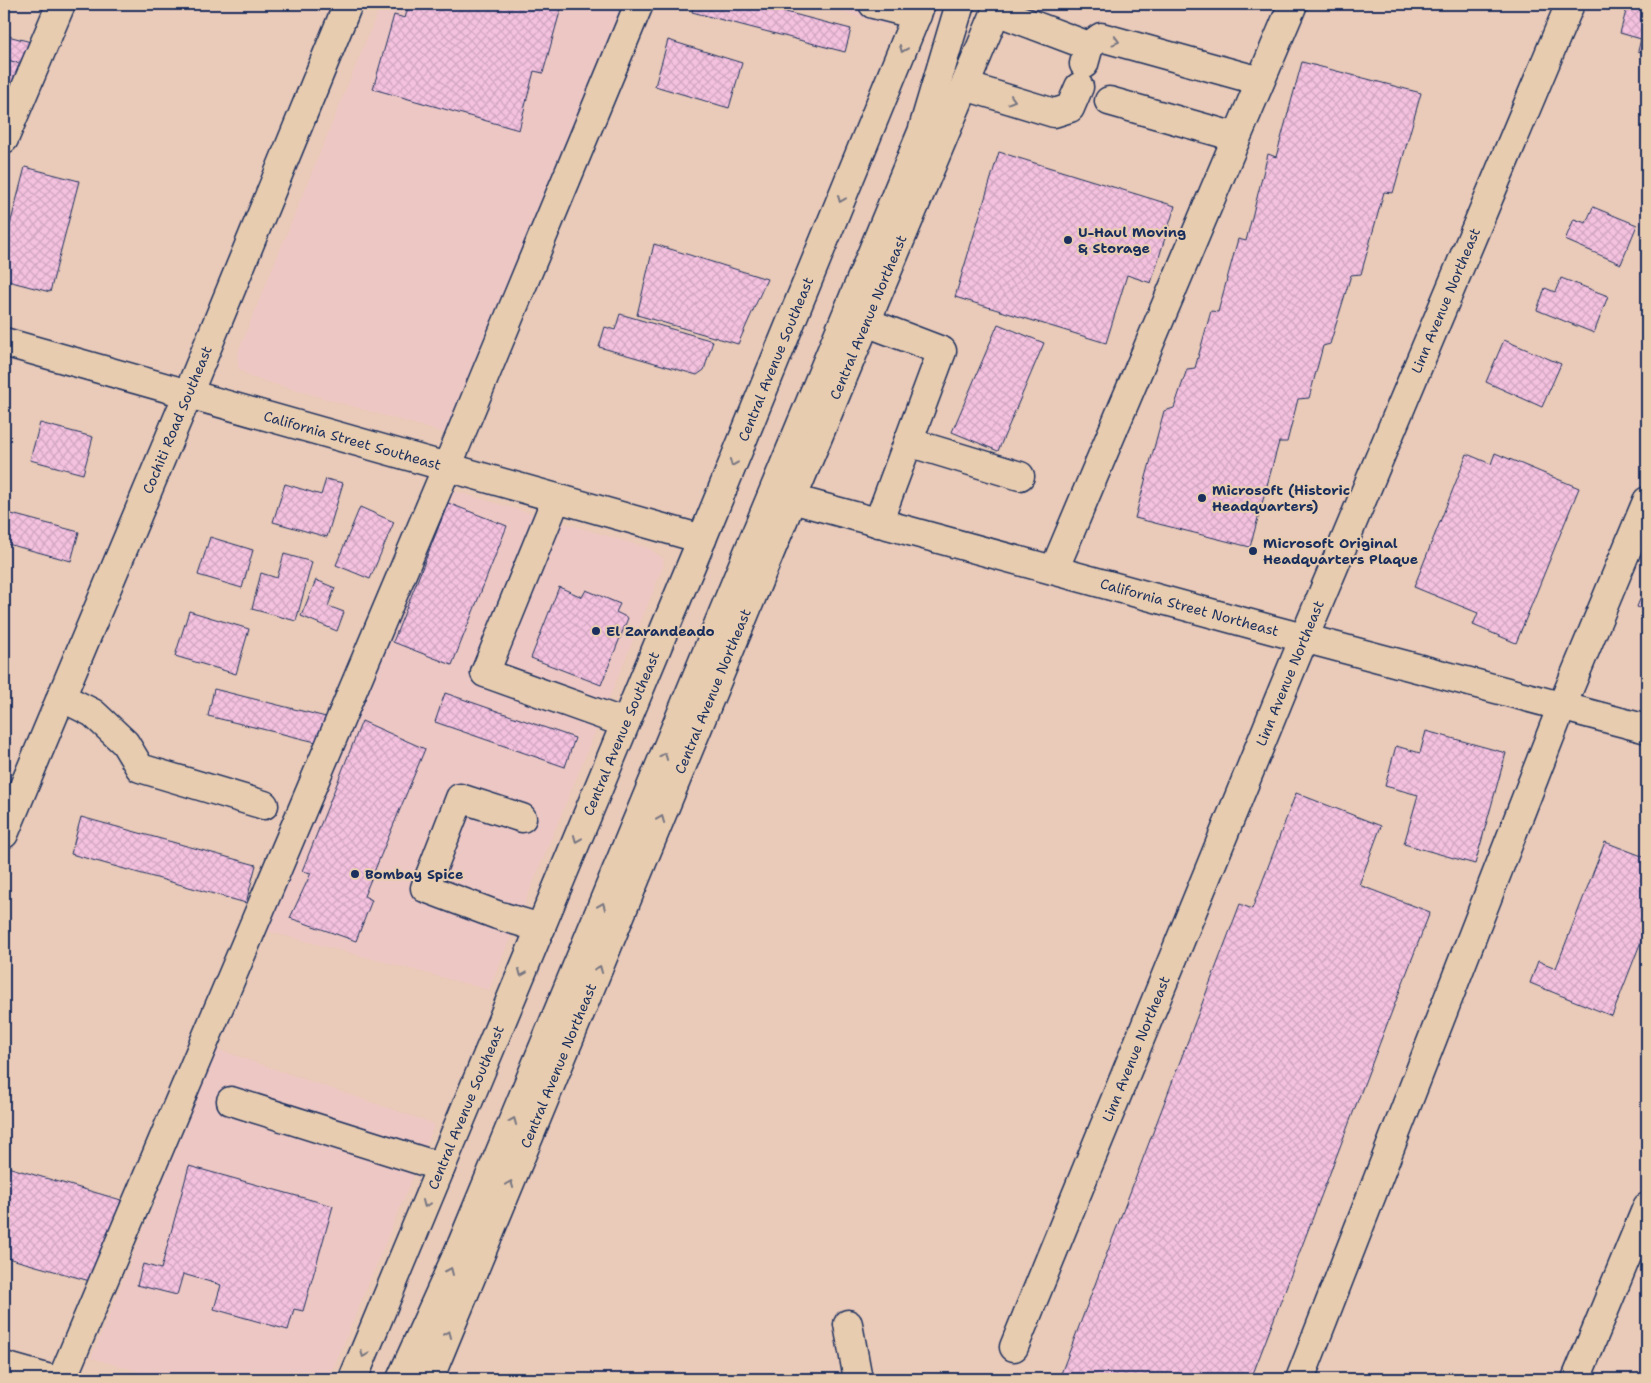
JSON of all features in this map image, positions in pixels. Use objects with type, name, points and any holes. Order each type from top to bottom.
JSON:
[{"type":"street","points":[[4,139],[61,4]]},
{"type":"street","name":"Cochiti Road Southeast","points":[[4,834],[188,394],[348,4]]},
{"type":"street","points":[[62,1379],[447,467],[639,4]]},
{"type":"street","points":[[873,4],[919,9]]},
{"type":"street","name":"Central Avenue Northeast","points":[[401,1379],[466,1235],[922,132],[960,4]]},
{"type":"street","points":[[1054,570],[1293,4]]},
{"type":"street","name":"Linn Avenue Northeast","points":[[1014,1347],[1304,638],[1570,4]]},
{"type":"street","points":[[998,7],[1084,66]]},
{"type":"street","name":"Central Avenue Northeast","points":[[429,1379],[792,499],[998,7]]},
{"type":"street","name":"Central Avenue Southeast","points":[[353,1379],[702,539],[919,9]]},
{"type":"street","points":[[965,86],[1054,113],[1070,108],[1084,66],[1102,38],[1260,81]]},
{"type":"street","points":[[1109,101],[1236,137]]},
{"type":"street","points":[[866,322],[942,350],[878,523]]},
{"type":"street","name":"California Street Southeast","points":[[4,342],[702,539]]},
{"type":"street","points":[[908,442],[1020,476]]},
{"type":"street","points":[[556,499],[485,672],[625,723]]},
{"type":"street","name":"California Street Northeast","points":[[792,499],[1647,729]]},
{"type":"street","points":[[1300,1379],[1562,706],[1647,501]]},
{"type":"street","points":[[61,698],[94,713],[125,743],[140,768],[264,805]]},
{"type":"street","points":[[522,818],[460,798],[425,888],[498,915],[541,928]]},
{"type":"street","points":[[231,1101],[441,1167]]},
{"type":"street","points":[[1576,1379],[1647,1207]]},
{"type":"street","points":[[848,1324],[858,1379]]},
{"type":"street","points":[[4,1366],[50,1379]]},
{"type":"shaded area","points":[[381,4],[628,4],[448,434],[250,377],[238,368],[237,354]]},
{"type":"shaded area","points":[[813,4],[896,4],[886,25]]},
{"type":"shaded area","points":[[448,489],[649,548],[664,559],[663,568],[489,990],[263,930]]},
{"type":"shaded area","points":[[217,1049],[435,1124],[329,1379],[164,1379],[91,1358]]},
{"type":"building","points":[[409,4],[570,4],[569,10],[561,8],[543,73],[534,71],[519,130],[373,89],[394,15],[405,18]]},
{"type":"building","points":[[694,4],[755,4],[851,29],[845,52],[692,12]]},
{"type":"building","points":[[1628,4],[1647,4],[1647,54],[1638,51],[1641,39],[1620,33]]},
{"type":"building","points":[[4,35],[31,42],[25,65],[4,59]]},
{"type":"building","points":[[668,40],[742,63],[729,108],[655,86]]},
{"type":"building","points":[[4,59],[25,65],[4,112]]},
{"type":"building","points":[[1302,62],[1421,93],[1393,193],[1384,192],[1361,274],[1351,275],[1330,344],[1323,346],[1309,398],[1298,399],[1287,442],[1279,442],[1250,547],[1135,518],[1164,411],[1174,408],[1187,369],[1195,368],[1211,311],[1218,312],[1238,239],[1246,241],[1268,154],[1276,157]]},
{"type":"building","name":"U-Haul Moving & Storage","points":[[999,152],[1175,206],[1151,283],[1127,275],[1106,343],[955,297]]},
{"type":"building","points":[[25,167],[79,181],[50,292],[4,280],[4,248]]},
{"type":"building","points":[[1593,207],[1637,225],[1621,264],[1565,240],[1574,219],[1586,223]]},
{"type":"building","points":[[654,244],[767,279],[738,344],[637,315]]},
{"type":"building","points":[[1561,278],[1608,296],[1594,333],[1537,310],[1545,288],[1555,292]]},
{"type":"building","points":[[620,314],[713,341],[704,370],[697,375],[599,347],[605,327],[615,330]]},
{"type":"building","points":[[998,324],[1044,343],[998,451],[952,432]]},
{"type":"building","points":[[1504,340],[1561,364],[1542,407],[1486,382]]},
{"type":"building","points":[[40,423],[93,437],[83,474],[30,460]]},
{"type":"building","points":[[1495,453],[1579,488],[1516,643],[1473,625],[1478,613],[1414,587],[1467,454],[1491,464]]},
{"type":"building","points":[[326,479],[343,483],[327,537],[273,522],[285,484],[321,495]]},
{"type":"building","points":[[448,503],[507,526],[452,665],[393,642]]},
{"type":"building","points":[[360,507],[394,522],[370,579],[336,565]]},
{"type":"building","points":[[4,512],[79,532],[71,561],[4,543]]},
{"type":"building","points":[[210,537],[253,550],[242,588],[198,575]]},
{"type":"building","points":[[284,554],[312,562],[296,621],[252,609],[261,573],[277,578]]},
{"type":"building","points":[[316,580],[335,588],[328,606],[344,612],[337,631],[301,616]]},
{"type":"building","points":[[1647,581],[1647,611],[1637,607]]},
{"type":"building","points":[[559,587],[582,597],[586,590],[620,604],[616,612],[628,618],[601,685],[531,658]]},
{"type":"building","points":[[189,611],[249,629],[236,674],[175,656]]},
{"type":"building","points":[[214,689],[326,717],[320,743],[208,716]]},
{"type":"building","points":[[445,693],[575,738],[565,767],[435,722]]},
{"type":"building","points":[[362,721],[425,749],[364,896],[372,900],[356,941],[290,918],[311,873],[302,871]]},
{"type":"building","points":[[1426,731],[1506,753],[1475,864],[1404,844],[1418,795],[1385,786],[1396,746],[1420,753]]},
{"type":"building","points":[[1296,793],[1381,826],[1359,885],[1430,912],[1251,1379],[1059,1379],[1240,904],[1252,909]]},
{"type":"building","points":[[81,817],[256,865],[246,903],[71,854]]},
{"type":"building","points":[[1605,842],[1647,858],[1647,926],[1612,1016],[1530,983],[1538,961],[1556,968]]},
{"type":"building","points":[[4,1166],[121,1200],[97,1283],[4,1257]]},
{"type":"building","points":[[189,1166],[333,1206],[303,1311],[294,1309],[288,1330],[214,1309],[221,1285],[183,1274],[177,1295],[137,1285],[143,1264],[161,1269]]},
{"type":"place","name":"U-Haul Moving & Storage","points":[[1068,240]]},
{"type":"place","name":"Microsoft (Historic Headquarters)","points":[[1202,498]]},
{"type":"place","name":"Microsoft Original Headquarters Plaque","points":[[1253,551]]},
{"type":"place","name":"El Zarandeado","points":[[596,631]]},
{"type":"place","name":"Bombay Spice","points":[[355,874]]}]
